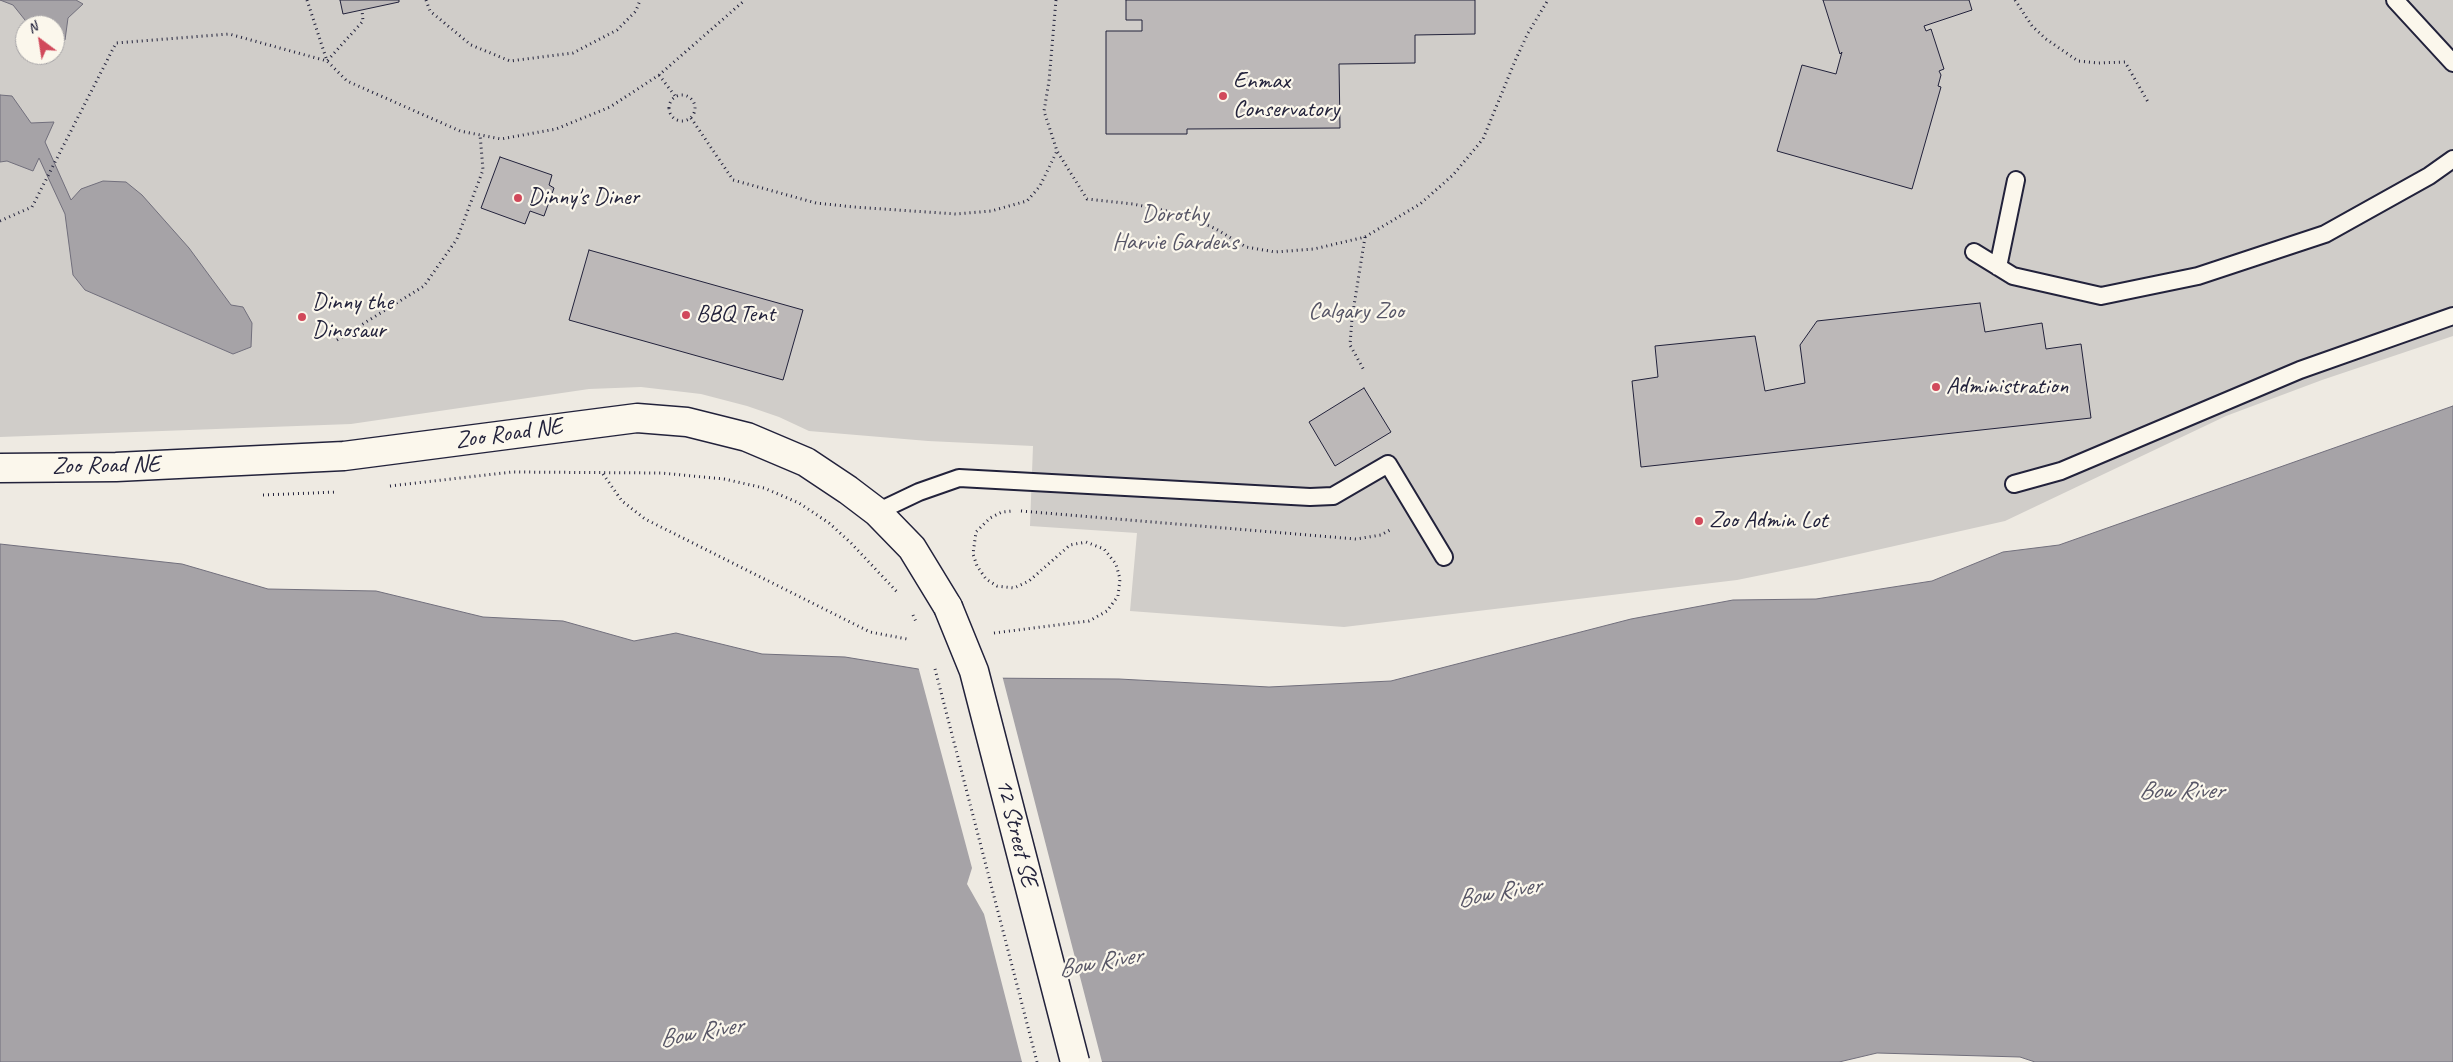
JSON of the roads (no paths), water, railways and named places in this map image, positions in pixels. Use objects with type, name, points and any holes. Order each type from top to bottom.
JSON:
[{"type":"street","name":"Zoo Road NE","points":[[0,468],[116,466],[344,456],[637,418],[687,422],[747,437],[806,462],[848,490],[877,512],[912,548],[948,606]]},
{"type":"street","name":"12 Street SE","points":[[948,606],[974,671],[1075,1062]]},
{"type":"lane","points":[[2395,0],[2453,63]]},
{"type":"lane","points":[[1974,252],[2013,276],[2101,296],[2198,276],[2325,234],[2429,176],[2453,159]]},
{"type":"lane","points":[[1998,267],[2016,180]]},
{"type":"lane","points":[[2014,484],[2061,471],[2300,370],[2453,316]]},
{"type":"lane","points":[[877,512],[918,492],[959,478],[1333,496],[1388,464],[1444,557]]},
{"type":"water","points":[[0,0],[76,0],[83,4],[68,18],[65,40],[65,15],[21,15],[13,5]]},
{"type":"water","points":[[0,95],[12,96],[31,123],[54,122],[45,142],[71,200],[81,189],[103,181],[126,182],[142,195],[189,248],[231,305],[243,307],[252,323],[251,347],[233,354],[85,290],[73,275],[65,214],[39,158],[33,171],[7,161],[0,162]]},
{"type":"water","name":"Bow River","points":[[2453,406],[2453,1062],[2035,1062],[2020,1057],[1877,1053],[1839,1062],[0,1062],[0,544],[182,564],[268,589],[376,591],[483,617],[563,621],[634,641],[676,633],[762,654],[845,657],[973,678],[1119,679],[1269,687],[1391,681],[1631,619],[1733,600],[1816,599],[1932,581],[2003,552],[2059,545]]},
{"type":"place","name":"Enmax Conservatory","points":[[1223,96]]},
{"type":"place","name":"Dinny's Diner","points":[[518,198]]},
{"type":"place","name":"BBQ Tent","points":[[686,315]]},
{"type":"place","name":"Dinny the Dinosaur","points":[[302,317]]},
{"type":"place","name":"Administration","points":[[1936,387]]},
{"type":"place","name":"Zoo Admin Lot","points":[[1699,521]]},
{"type":"park label","name":"Dorothy Harvie Gardens","points":[[1175,229]]},
{"type":"park label","name":"Calgary Zoo","points":[[1356,312]]}]
